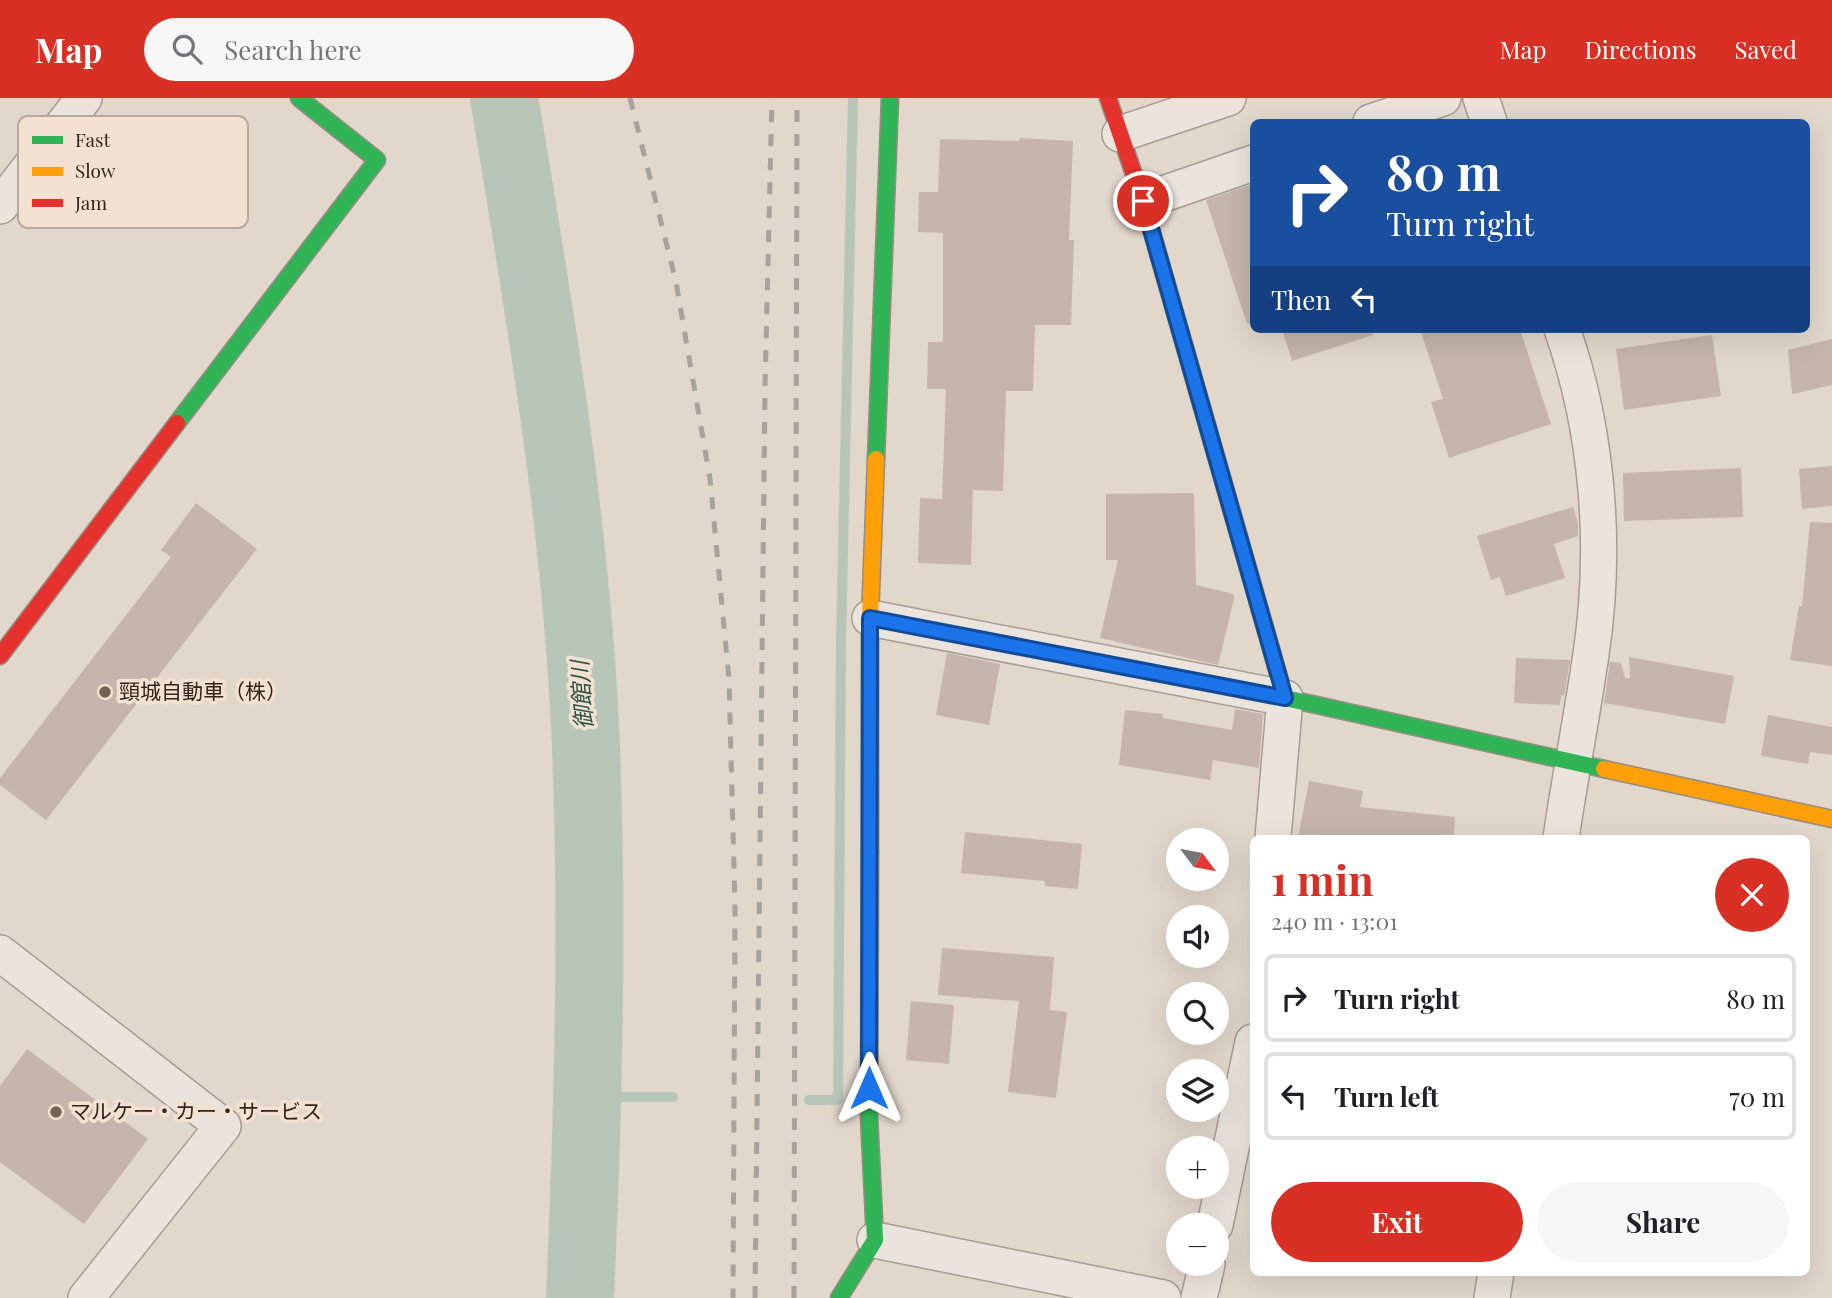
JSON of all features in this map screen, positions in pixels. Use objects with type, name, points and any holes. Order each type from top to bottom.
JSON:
[{"type":"street","points":[[70,116],[84,98]]},
{"type":"street","points":[[0,656],[377,160],[299,98]]},
{"type":"street","points":[[839,1298],[875,1240],[869,1116],[870,618],[890,98]]},
{"type":"street","points":[[1108,98],[1143,201],[1285,698],[1273,835]]},
{"type":"street","points":[[1120,134],[1228,98]]},
{"type":"street","points":[[1380,119],[1443,98]]},
{"type":"street","points":[[1481,98],[1488,119]]},
{"type":"street","points":[[1143,201],[1250,164]]},
{"type":"street","points":[[0,206],[18,183]]},
{"type":"street","points":[[1561,835],[1592,652],[1599,549],[1593,449],[1577,370],[1563,333]]},
{"type":"street","points":[[870,618],[1285,698],[1832,819]]},
{"type":"street","points":[[0,953],[223,1126],[86,1298]]},
{"type":"street","points":[[1217,1213],[1250,1056]]},
{"type":"street","points":[[875,1240],[1163,1298]]},
{"type":"street","points":[[1199,1298],[1204,1276]]},
{"type":"street","points":[[1492,1298],[1495,1276]]},
{"type":"building","points":[[1020,138],[1073,141],[1069,240],[1074,240],[1071,325],[1035,325],[1033,391],[1006,391],[1003,491],[973,490],[971,565],[918,563],[920,498],[942,499],[946,389],[927,389],[928,342],[943,342],[943,233],[918,232],[919,192],[938,192],[940,139],[1019,141]]},
{"type":"building","points":[[1250,185],[1250,324],[1247,324],[1206,200]]},
{"type":"building","points":[[1283,333],[1373,333],[1373,335],[1292,361]]},
{"type":"building","points":[[1421,333],[1521,333],[1551,424],[1449,458],[1431,402],[1443,399]]},
{"type":"building","points":[[1712,335],[1721,396],[1624,410],[1616,349]]},
{"type":"building","points":[[1832,339],[1832,385],[1792,394],[1788,350]]},
{"type":"building","points":[[1832,466],[1832,506],[1802,509],[1799,469]]},
{"type":"building","points":[[1741,468],[1743,517],[1624,521],[1623,473]]},
{"type":"building","points":[[1194,493],[1196,585],[1233,594],[1234,599],[1218,665],[1100,638],[1118,560],[1106,560],[1106,494]]},
{"type":"building","name":"頸城自動車（株）","points":[[196,503],[257,549],[46,820],[0,785],[0,778],[171,557],[161,550]]},
{"type":"building","points":[[1573,507],[1578,523],[1578,536],[1554,544],[1565,578],[1506,596],[1500,577],[1491,580],[1477,536]]},
{"type":"building","points":[[1810,522],[1832,523],[1832,666],[1790,660],[1799,606],[1802,606]]},
{"type":"building","points":[[947,653],[1000,664],[989,725],[936,715]]},
{"type":"building","points":[[1629,657],[1734,676],[1725,724],[1604,703],[1610,662],[1621,663],[1625,678],[1630,678]]},
{"type":"building","points":[[1516,658],[1570,660],[1560,705],[1514,703]]},
{"type":"building","points":[[1235,709],[1263,714],[1259,768],[1213,760],[1210,780],[1119,765],[1125,710],[1163,714],[1163,718],[1232,730]]},
{"type":"building","points":[[1768,715],[1832,727],[1832,755],[1810,752],[1808,764],[1761,756]]},
{"type":"building","points":[[1309,781],[1363,791],[1360,807],[1455,817],[1454,835],[1299,835]]},
{"type":"building","points":[[965,832],[1082,844],[1078,889],[1045,886],[1045,881],[961,873]]},
{"type":"building","points":[[942,948],[1054,957],[1050,1010],[1067,1012],[1056,1098],[1008,1092],[1019,1001],[938,995]]},
{"type":"building","points":[[911,1001],[954,1005],[949,1064],[906,1060]]},
{"type":"building","name":"マルケー・カー・サービス","points":[[27,1049],[148,1139],[84,1224],[0,1162],[0,1086]]},
{"type":"waterway","name":"御館川","points":[[504,98],[555,421],[566,503],[581,665],[588,816],[589,954],[580,1298]]},
{"type":"waterway","points":[[809,1100],[838,1100],[841,642],[853,98]]},
{"type":"waterway","points":[[589,1097],[673,1097]]},
{"type":"railway","points":[[630,98],[676,282],[710,479],[729,679],[735,907],[733,1298]]},
{"type":"railway","points":[[755,1298],[765,387],[772,98]]},
{"type":"railway","points":[[794,1298],[797,98]]},
{"type":"traffic: fast","points":[[177,423],[377,160],[299,98]]},
{"type":"traffic: fast","points":[[876,459],[890,98]]},
{"type":"traffic: fast","points":[[1260,610],[1285,698],[1604,769]]},
{"type":"traffic: fast","points":[[839,1298],[875,1240],[869,1116],[870,852]]},
{"type":"traffic: slow","points":[[870,852],[870,618],[876,459]]},
{"type":"traffic: slow","points":[[1604,769],[1832,819]]},
{"type":"traffic: jam","points":[[1108,98],[1143,201],[1260,610]]},
{"type":"traffic: jam","points":[[0,656],[177,423]]},
{"type":"place","name":"頸城自動車（株）","points":[[105,692]]},
{"type":"place","name":"マルケー・カー・サービス","points":[[56,1112]]},
{"type":"route","points":[[869,1088],[870,618],[1285,698],[1143,201]]}]
